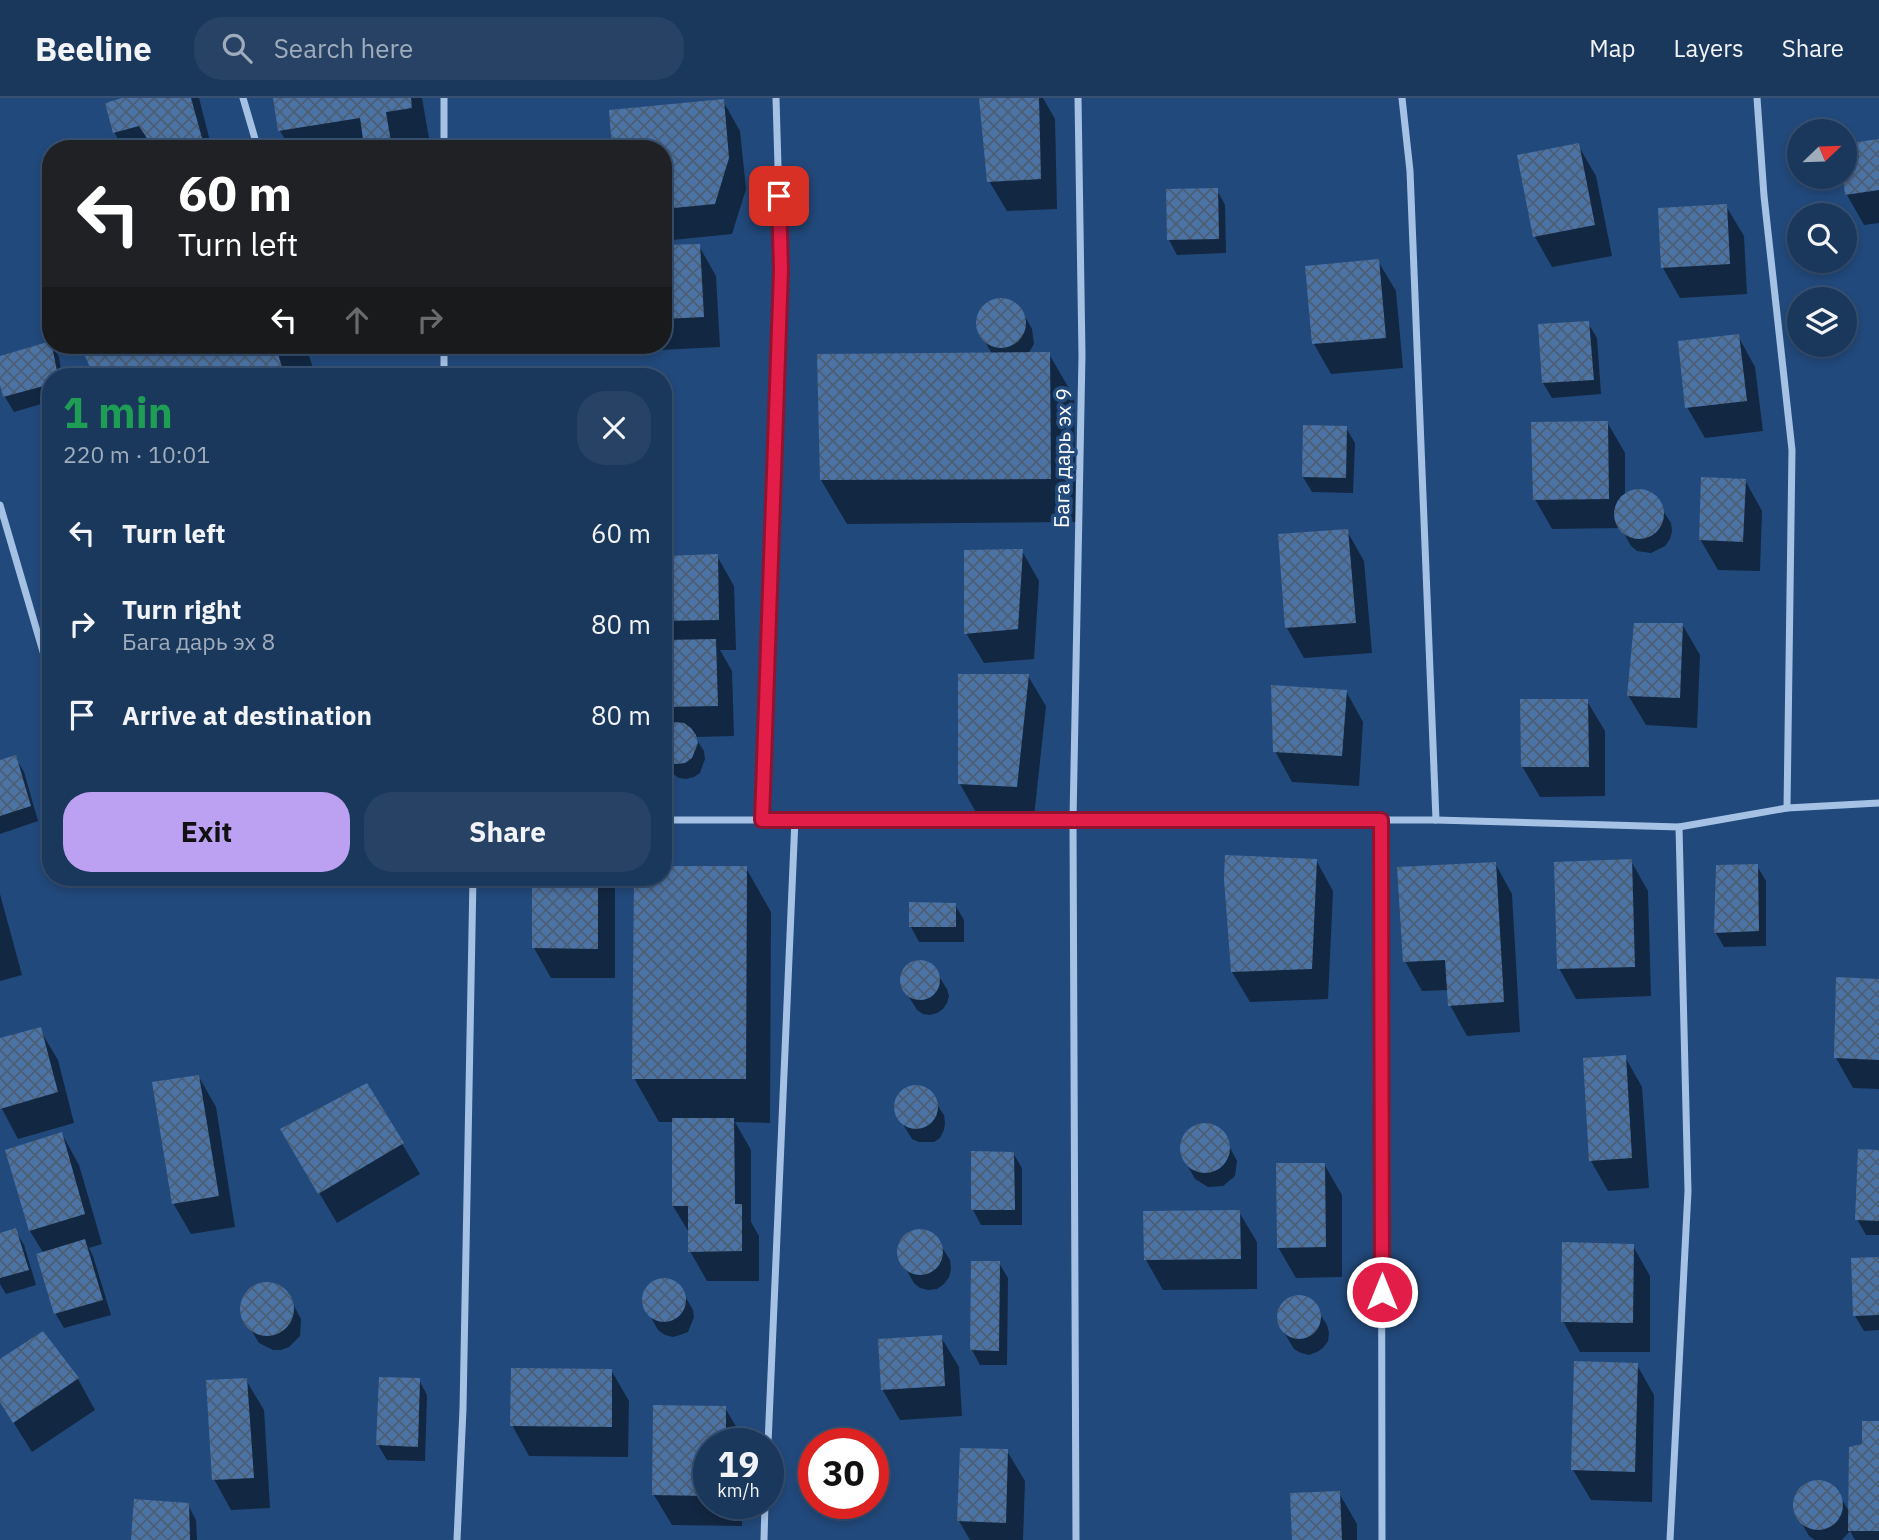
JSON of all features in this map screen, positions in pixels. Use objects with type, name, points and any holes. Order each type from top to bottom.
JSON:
[{"type":"street","points":[[243,98],[255,140]]},
{"type":"street","points":[[444,98],[444,140]]},
{"type":"street","points":[[762,820],[781,270],[776,98]]},
{"type":"street","name":"Бага дарь эх 9","points":[[1076,1540],[1073,819],[1082,355],[1078,98]]},
{"type":"street","points":[[1402,98],[1410,171],[1436,820]]},
{"type":"street","points":[[1757,98],[1764,196],[1792,450],[1787,808]]},
{"type":"street","points":[[0,505],[42,648]]},
{"type":"street","points":[[672,820],[1436,820],[1679,827],[1787,808],[1879,803]]},
{"type":"street","points":[[769,1428],[795,819]]},
{"type":"street","points":[[1381,820],[1382,1540]]},
{"type":"street","points":[[1671,1540],[1688,1191],[1679,827]]},
{"type":"street","points":[[457,1540],[464,1381],[473,886]]},
{"type":"street","points":[[764,1540],[765,1519]]},
{"type":"building","points":[[122,98],[191,98],[202,138],[148,140],[139,126],[113,133],[105,103]]},
{"type":"building","points":[[273,98],[411,98],[412,108],[386,112],[391,140],[363,140],[360,118],[278,131]]},
{"type":"building","points":[[979,98],[1039,98],[1041,179],[987,182]]},
{"type":"building","points":[[724,99],[729,158],[715,204],[672,208],[672,140],[611,140],[609,110]]},
{"type":"building","points":[[1879,139],[1879,190],[1845,195],[1844,189],[1857,189],[1857,142]]},
{"type":"building","points":[[1579,143],[1595,225],[1533,237],[1517,155]]},
{"type":"building","points":[[1218,188],[1219,239],[1167,240],[1166,189]]},
{"type":"building","points":[[1727,204],[1730,264],[1661,268],[1658,208]]},
{"type":"building","points":[[700,244],[704,317],[672,319],[672,245]]},
{"type":"building","points":[[1379,259],[1386,338],[1312,344],[1305,266]]},
{"type":"building","points":[[1001,298],[1019,305],[1026,323],[1019,341],[1001,348],[983,341],[976,323],[983,305]]},
{"type":"building","points":[[1589,321],[1594,380],[1542,383],[1538,324]]},
{"type":"building","points":[[1739,334],[1747,401],[1685,408],[1678,341]]},
{"type":"building","points":[[42,344],[42,354],[54,354],[56,368],[42,368],[42,386],[3,397],[0,385],[0,356]]},
{"type":"building","points":[[1050,352],[1051,479],[820,480],[817,354]]},
{"type":"building","points":[[84,354],[278,354],[282,368],[90,368]]},
{"type":"building","points":[[1608,421],[1609,499],[1533,500],[1531,422]]},
{"type":"building","points":[[1303,425],[1347,426],[1346,478],[1302,477]]},
{"type":"building","points":[[1701,477],[1746,479],[1743,542],[1699,540]]},
{"type":"building","points":[[1639,489],[1657,496],[1664,514],[1657,532],[1639,539],[1621,532],[1614,514],[1621,496]]},
{"type":"building","points":[[1348,529],[1356,623],[1285,628],[1278,534]]},
{"type":"building","points":[[1023,549],[1018,629],[964,634],[964,550]]},
{"type":"building","points":[[718,554],[719,620],[672,621],[672,556]]},
{"type":"building","points":[[1634,623],[1683,623],[1680,698],[1627,696]]},
{"type":"building","points":[[716,639],[718,706],[672,707],[672,640]]},
{"type":"building","points":[[958,674],[1029,674],[1017,787],[958,784]]},
{"type":"building","points":[[1271,685],[1347,690],[1342,756],[1273,752]]},
{"type":"building","points":[[1520,699],[1588,699],[1589,767],[1521,767]]},
{"type":"building","points":[[684,723],[696,735],[698,743],[692,758],[685,763],[672,763],[672,724]]},
{"type":"building","points":[[16,755],[31,806],[0,816],[0,760]]},
{"type":"building","points":[[1225,855],[1317,859],[1312,969],[1231,972],[1224,879]]},
{"type":"building","points":[[1632,859],[1635,967],[1557,969],[1554,862]]},
{"type":"building","points":[[1496,862],[1504,1002],[1448,1006],[1445,960],[1403,962],[1397,867]]},
{"type":"building","points":[[1758,864],[1759,931],[1714,933],[1716,865]]},
{"type":"building","points":[[672,866],[747,866],[746,1079],[632,1079],[634,886],[672,886]]},
{"type":"building","points":[[532,886],[598,886],[598,949],[532,948]]},
{"type":"building","points":[[909,902],[956,903],[956,927],[909,927]]},
{"type":"building","points":[[920,960],[928,961],[934,966],[939,972],[939,988],[934,994],[928,999],[920,1000],[912,999],[906,994],[901,988],[900,980],[901,972],[906,966],[912,961]]},
{"type":"building","points":[[1836,977],[1879,979],[1879,1060],[1834,1058]]},
{"type":"building","points":[[41,1027],[58,1092],[0,1109],[0,1038]]},
{"type":"building","points":[[1626,1055],[1632,1158],[1589,1161],[1583,1058]]},
{"type":"building","points":[[199,1075],[219,1196],[172,1204],[152,1082]]},
{"type":"building","points":[[367,1083],[404,1143],[318,1194],[280,1129]]},
{"type":"building","points":[[916,1085],[931,1092],[938,1107],[931,1122],[916,1129],[901,1122],[894,1107],[901,1092]]},
{"type":"building","points":[[672,1118],[734,1118],[735,1204],[742,1204],[742,1251],[688,1252],[688,1206],[672,1206]]},
{"type":"building","points":[[1205,1123],[1223,1130],[1230,1148],[1223,1166],[1205,1173],[1187,1166],[1180,1148],[1187,1130]]},
{"type":"building","points":[[62,1132],[85,1214],[29,1231],[5,1150]]},
{"type":"building","points":[[1858,1149],[1879,1150],[1879,1221],[1855,1220]]},
{"type":"building","points":[[971,1151],[1014,1152],[1015,1210],[971,1210]]},
{"type":"building","points":[[1276,1163],[1325,1163],[1326,1247],[1277,1248]]},
{"type":"building","points":[[1240,1210],[1241,1259],[1144,1260],[1143,1211]]},
{"type":"building","points":[[16,1228],[29,1270],[0,1278],[0,1233]]},
{"type":"building","points":[[920,1229],[936,1236],[943,1252],[936,1268],[920,1275],[904,1268],[897,1252],[904,1236]]},
{"type":"building","points":[[85,1239],[103,1300],[54,1314],[36,1254]]},
{"type":"building","points":[[1562,1242],[1634,1244],[1633,1323],[1561,1322]]},
{"type":"building","points":[[1879,1257],[1879,1315],[1853,1316],[1851,1258]]},
{"type":"building","points":[[971,1261],[1000,1261],[999,1351],[970,1350]]},
{"type":"building","points":[[664,1278],[679,1285],[686,1300],[679,1315],[664,1322],[649,1315],[642,1300],[649,1285]]},
{"type":"building","points":[[267,1282],[286,1290],[294,1309],[286,1328],[267,1336],[248,1328],[240,1309],[248,1290]]},
{"type":"building","points":[[1299,1295],[1308,1296],[1315,1301],[1320,1308],[1320,1326],[1315,1333],[1308,1338],[1299,1339],[1290,1338],[1283,1333],[1278,1326],[1277,1317],[1278,1308],[1283,1301],[1290,1296]]},
{"type":"building","points":[[43,1331],[79,1378],[13,1423],[0,1402],[0,1359]]},
{"type":"building","points":[[942,1335],[945,1386],[881,1390],[878,1339]]},
{"type":"building","points":[[1574,1361],[1638,1363],[1635,1472],[1571,1470]]},
{"type":"building","points":[[511,1368],[612,1369],[612,1427],[510,1426]]},
{"type":"building","points":[[379,1377],[420,1378],[418,1447],[376,1445]]},
{"type":"building","points":[[247,1378],[254,1478],[212,1480],[206,1380]]},
{"type":"building","points":[[653,1405],[726,1406],[726,1428],[693,1428],[693,1496],[652,1495]]},
{"type":"building","points":[[1862,1421],[1879,1421],[1879,1531],[1848,1531],[1849,1447],[1862,1444]]},
{"type":"building","points":[[960,1448],[1008,1449],[1006,1523],[957,1521]]},
{"type":"building","points":[[1818,1480],[1836,1487],[1843,1505],[1836,1523],[1818,1530],[1800,1523],[1793,1505],[1800,1487]]},
{"type":"building","points":[[1340,1491],[1342,1540],[1292,1540],[1290,1493]]},
{"type":"building","points":[[134,1499],[189,1503],[190,1540],[131,1540]]},
{"type":"route","points":[[779,196],[781,270],[762,820],[1381,820],[1382,1292]]}]
